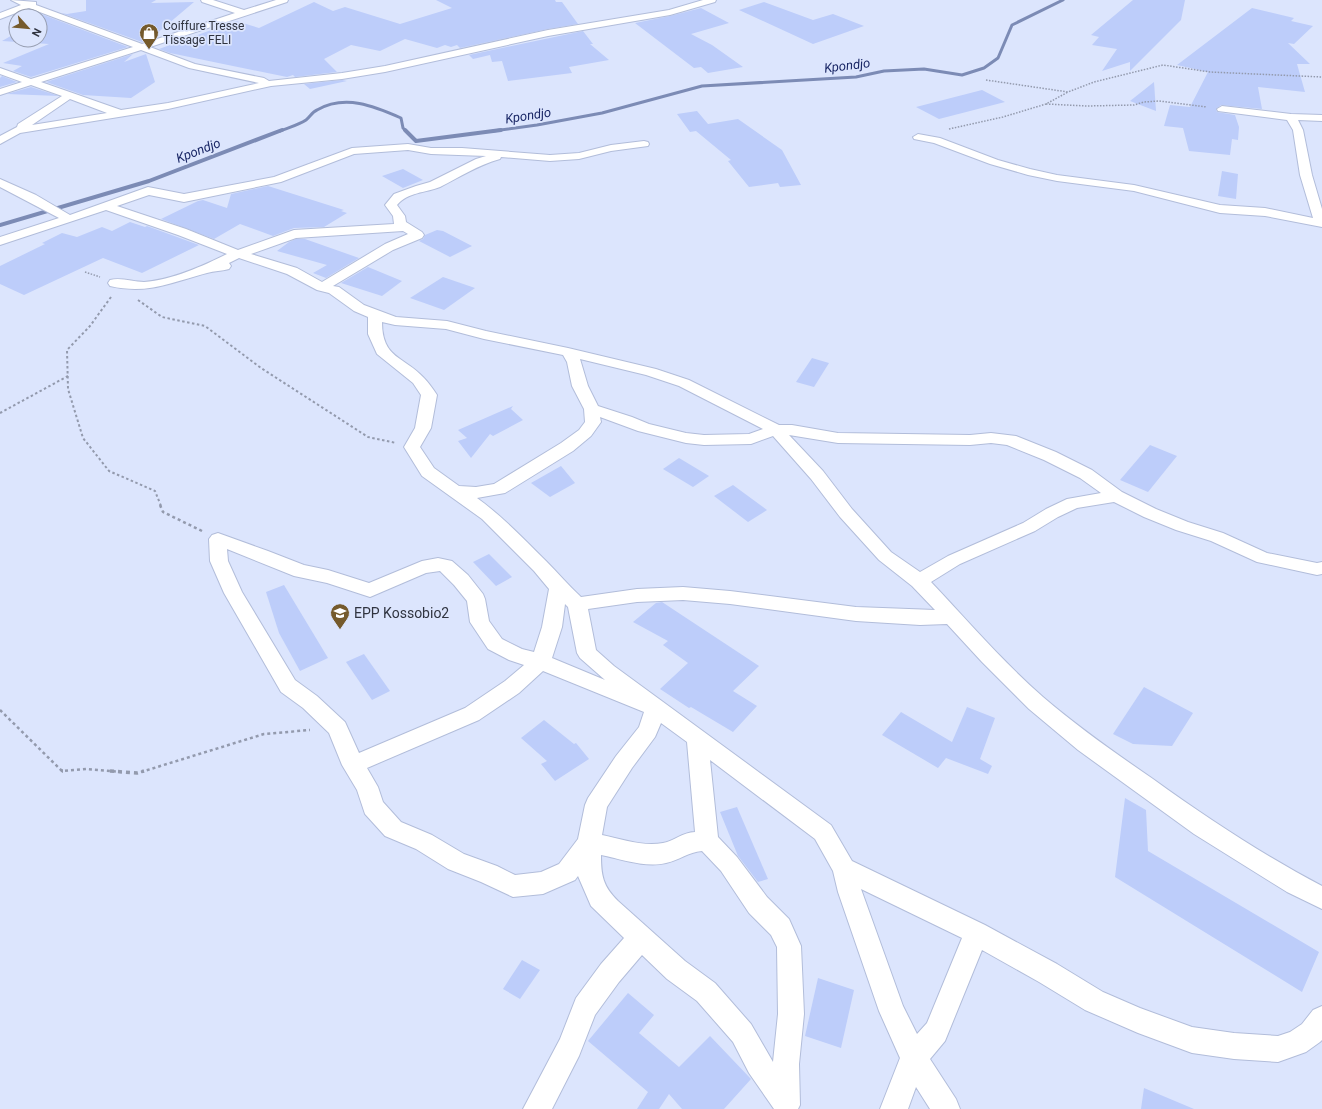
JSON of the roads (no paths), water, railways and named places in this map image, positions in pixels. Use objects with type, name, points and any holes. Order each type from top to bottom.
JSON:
[{"type":"street","points":[[14,0],[192,66],[271,83]]},
{"type":"street","points":[[0,16],[43,0]]},
{"type":"street","points":[[205,0],[244,14]]},
{"type":"street","points":[[0,92],[284,0]]},
{"type":"street","points":[[17,130],[168,106],[271,83],[342,76],[385,69],[548,33],[670,12],[712,0]]},
{"type":"street","points":[[0,71],[119,114]]},
{"type":"street","points":[[0,141],[69,96]]},
{"type":"street","points":[[1222,109],[1291,118],[1322,118]]},
{"type":"street","points":[[918,137],[936,140],[994,162],[1028,172],[1057,178],[1134,188],[1220,209],[1265,212],[1321,222],[1306,175],[1298,130],[1291,118]]},
{"type":"street","points":[[0,241],[148,191],[184,198],[263,183],[277,180],[352,151],[408,147],[431,151],[462,151],[504,155],[558,157],[579,156],[610,148],[644,144]]},
{"type":"street","points":[[322,287],[389,246],[418,235],[400,224],[399,216],[391,205],[398,197],[420,188],[434,185],[480,161],[504,155]]},
{"type":"street","points":[[0,182],[32,198],[66,218]]},
{"type":"street","points":[[106,206],[182,232],[238,254],[292,271],[322,287],[334,290],[359,308],[375,315],[396,322],[447,325],[484,335],[568,352],[651,372],[684,383],[776,430],[817,475],[846,513],[885,556],[919,581],[989,657],[1036,703],[1086,744],[1202,827],[1295,884],[1322,898]]},
{"type":"street","points":[[121,283],[148,286],[179,278],[213,266],[238,254],[294,234],[405,227]]},
{"type":"street","points":[[213,266],[271,264]]},
{"type":"street","points":[[375,315],[375,334],[384,354],[418,380],[429,395],[423,428],[412,447],[428,472],[488,515],[540,566],[559,588],[577,604],[588,653],[607,671],[697,740],[823,832],[844,869],[850,892],[892,1011],[914,1058],[946,1109]]},
{"type":"street","points":[[454,491],[476,493],[499,489],[567,447],[585,433],[593,422],[592,409],[580,386],[574,362],[568,352]]},
{"type":"street","points":[[592,409],[626,420],[644,428],[686,438],[704,440],[751,439],[776,430],[792,430],[838,438],[970,440],[991,438],[1010,440],[1050,456],[1086,474],[1116,496],[1150,513],[1182,526],[1218,537],[1263,558],[1311,568],[1322,568]]},
{"type":"street","points":[[919,581],[954,560],[1029,528],[1052,513],[1072,503],[1116,496]]},
{"type":"street","points":[[589,843],[567,872],[543,883],[514,886],[489,874],[456,862],[424,842],[394,829],[373,807],[367,787],[353,765],[338,728],[310,702],[288,686],[233,593],[219,561],[218,539],[300,571],[328,577],[370,590],[422,567],[438,564],[446,566],[461,580],[476,599],[480,622],[495,644],[516,655],[541,662],[605,690],[656,708]]},
{"type":"street","points":[[353,765],[472,714],[512,687],[541,662],[552,627],[559,588]]},
{"type":"street","points":[[577,604],[644,594],[697,594],[768,604],[918,619],[952,617]]},
{"type":"street","points":[[656,708],[648,732],[624,762],[596,806],[589,843],[589,873],[599,898],[624,924],[641,937],[676,970],[706,992],[742,1033],[758,1064],[786,1106]]},
{"type":"street","points":[[697,740],[707,841],[729,864],[758,905],[780,927],[789,946],[791,1014],[786,1064],[786,1106]]},
{"type":"street","points":[[589,843],[652,855],[667,853],[690,842],[707,841]]},
{"type":"street","points":[[844,869],[976,933],[1048,973],[1094,1001],[1138,1020],[1192,1040],[1234,1046],[1278,1049],[1297,1043],[1322,1019]]},
{"type":"street","points":[[894,1109],[914,1058],[936,1032],[976,933]]},
{"type":"street","points":[[537,1109],[570,1047],[585,1008],[610,973],[641,937]]},
{"type":"waterway","name":"Kpondjo","points":[[493,131],[537,125],[602,113],[702,86],[856,77],[884,71],[924,69],[962,75],[984,68],[998,58],[1012,25],[1063,0]]},
{"type":"waterway","name":"Kpondjo","points":[[280,131],[303,122],[312,113],[328,105],[349,102],[380,109],[401,118],[403,128],[416,141],[501,130]]},
{"type":"waterway","name":"Kpondjo","points":[[0,225],[149,181],[282,130]]},
{"type":"place","name":"Coiffure Tresse Tissage FELI","points":[[149,50]]},
{"type":"place","name":"EPP Kossobio2","points":[[340,630]]}]
